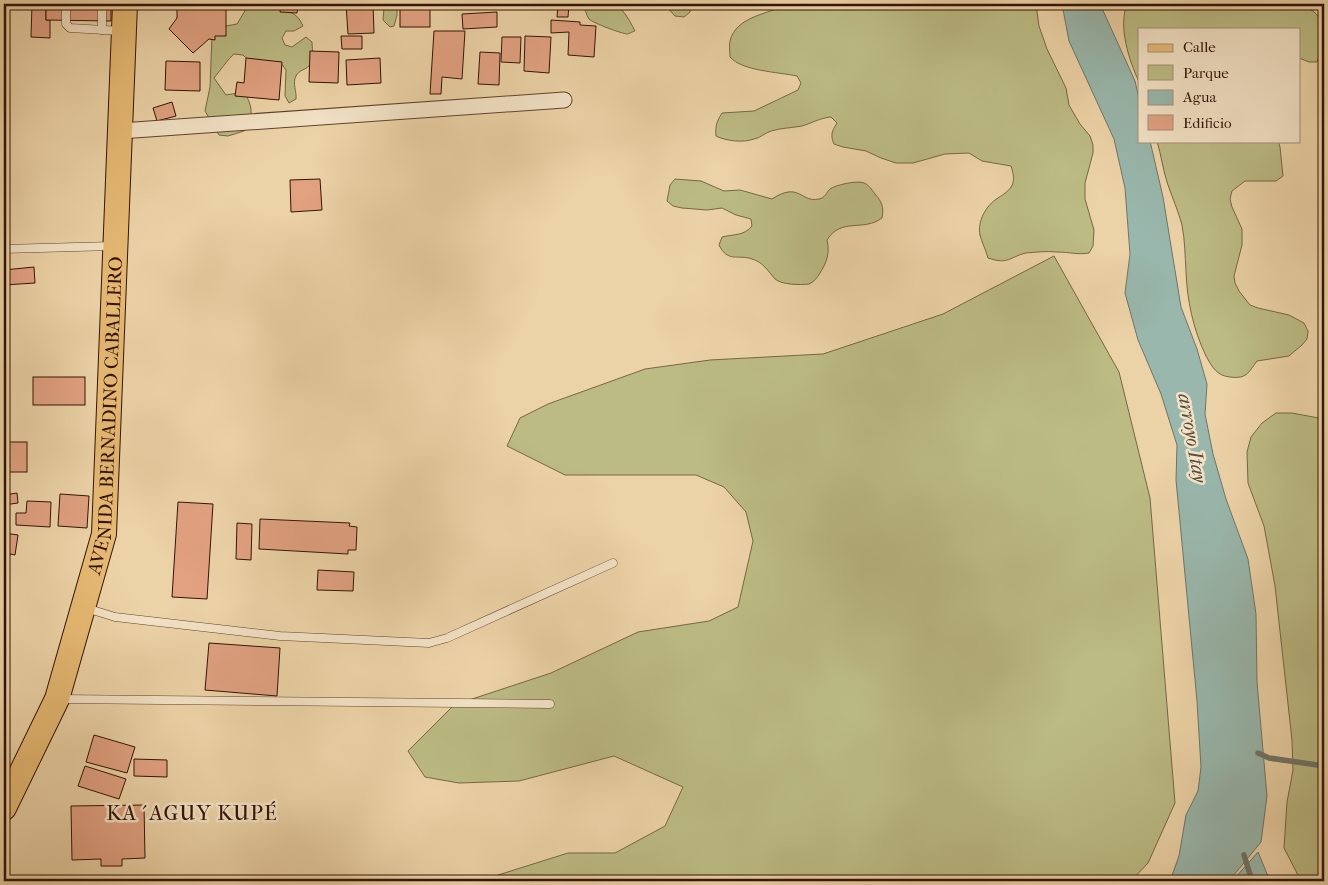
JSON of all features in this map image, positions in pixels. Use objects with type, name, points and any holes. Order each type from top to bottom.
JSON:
[{"type":"main road","name":"AVENIDA BERNADINO CABALLERO","points":[[4,808],[57,699],[104,534],[120,131],[113,30],[125,4]]},
{"type":"street","points":[[120,131],[564,100]]},
{"type":"lane","points":[[66,4],[66,24],[70,28],[113,30],[102,4]]},
{"type":"lane","points":[[4,249],[116,246]]},
{"type":"lane","points":[[84,607],[115,617],[280,636],[429,643],[447,638],[613,563]]},
{"type":"lane","points":[[57,699],[550,704]]},
{"type":"green space","points":[[249,4],[281,4],[285,11],[296,16],[303,26],[294,31],[286,31],[282,38],[285,45],[292,47],[306,37],[312,42],[312,61],[309,66],[296,76],[294,82],[296,99],[289,103],[285,96],[286,70],[281,63],[249,61],[243,55],[234,54],[214,78],[226,95],[244,92],[251,107],[251,116],[244,131],[228,136],[219,135],[205,111],[210,87],[212,35],[214,28],[237,24]]},
{"type":"green space","points":[[382,4],[397,4],[394,26],[390,27],[383,20],[384,8]]},
{"type":"green space","points":[[583,4],[610,4],[616,6],[625,14],[635,31],[625,34],[592,21],[589,19]]},
{"type":"green space","points":[[664,4],[690,4],[690,12],[684,17],[675,16]]},
{"type":"green space","points":[[788,4],[1036,4],[1039,26],[1047,49],[1066,88],[1069,105],[1080,124],[1090,136],[1093,145],[1093,153],[1085,183],[1085,199],[1094,230],[1093,246],[1089,253],[1026,253],[1005,261],[988,258],[979,230],[981,219],[990,205],[1010,189],[1013,182],[1011,166],[982,161],[969,153],[945,154],[913,163],[896,163],[866,151],[834,144],[832,133],[837,123],[831,117],[802,126],[771,131],[758,138],[745,141],[735,141],[716,136],[717,124],[722,113],[754,111],[798,90],[801,83],[797,76],[751,68],[736,62],[730,57],[730,41],[733,33],[739,26],[754,17]]},
{"type":"green space","points":[[1127,4],[1300,4],[1311,9],[1321,23],[1323,36],[1321,50],[1317,62],[1309,62],[1300,58],[1300,28],[1138,28],[1138,79],[1128,54],[1124,33]]},
{"type":"green space","points":[[1157,142],[1278,142],[1283,176],[1276,181],[1245,181],[1232,191],[1230,199],[1242,229],[1242,245],[1234,276],[1239,291],[1250,305],[1289,315],[1304,323],[1308,331],[1307,339],[1289,356],[1257,361],[1249,372],[1240,377],[1222,375],[1210,364],[1201,346],[1192,314],[1188,293],[1182,225],[1167,182]]},
{"type":"green space","points":[[675,179],[701,181],[724,191],[740,190],[772,199],[781,194],[794,192],[808,198],[819,199],[833,187],[861,182],[868,186],[882,205],[882,218],[868,224],[839,229],[833,233],[827,240],[828,253],[826,261],[815,280],[809,284],[786,283],[775,279],[756,260],[729,256],[722,251],[719,245],[722,237],[742,233],[749,229],[752,226],[751,219],[736,215],[722,208],[707,210],[673,206],[667,201],[670,185]]},
{"type":"green space","points":[[1054,256],[1119,372],[1150,498],[1175,803],[1148,863],[1131,881],[479,881],[568,853],[615,853],[665,826],[683,787],[614,756],[519,781],[459,783],[425,777],[408,751],[454,705],[551,673],[638,632],[709,621],[738,607],[753,541],[746,512],[724,487],[696,475],[565,475],[507,446],[520,418],[548,404],[645,369],[710,360],[823,354],[943,314]]},
{"type":"green space","points":[[1276,413],[1292,413],[1324,419],[1324,881],[1301,881],[1284,848],[1287,802],[1293,770],[1292,740],[1275,586],[1264,526],[1248,483],[1247,452],[1251,437],[1262,423]]},
{"type":"water","name":"arroyo Itay","points":[[1062,4],[1100,4],[1135,81],[1138,94],[1138,142],[1150,142],[1163,197],[1181,307],[1197,349],[1207,384],[1205,414],[1213,454],[1226,499],[1248,559],[1256,614],[1257,682],[1267,796],[1261,842],[1229,881],[1170,881],[1179,856],[1186,815],[1198,791],[1201,767],[1197,701],[1176,480],[1177,445],[1161,394],[1138,340],[1125,293],[1130,254],[1125,188],[1114,139],[1069,41]]},
{"type":"water","points":[[1258,852],[1270,881],[1235,881],[1234,879]]},
{"type":"building","points":[[32,4],[46,4],[46,20],[50,20],[50,38],[31,37]]},
{"type":"building","points":[[46,4],[111,4],[111,21],[46,20]]},
{"type":"building","points":[[281,4],[298,4],[297,13],[280,12]]},
{"type":"building","points":[[346,4],[373,4],[374,33],[348,34]]},
{"type":"building","points":[[400,4],[430,4],[430,27],[400,27]]},
{"type":"building","points":[[527,4],[552,4],[552,7],[527,6]]},
{"type":"building","points":[[558,4],[569,4],[568,17],[557,17]]},
{"type":"building","points":[[177,7],[226,9],[226,36],[215,36],[215,40],[209,39],[193,53],[169,29],[177,18]]},
{"type":"building","points":[[497,12],[497,27],[463,29],[462,14]]},
{"type":"building","points":[[551,20],[580,22],[580,25],[596,26],[594,57],[568,55],[569,32],[551,33]]},
{"type":"building","points":[[434,31],[465,31],[462,79],[442,77],[441,94],[430,94]]},
{"type":"building","points":[[341,36],[362,36],[362,49],[342,49]]},
{"type":"building","points":[[525,36],[551,37],[549,73],[524,71]]},
{"type":"building","points":[[502,37],[521,37],[520,63],[501,62]]},
{"type":"building","points":[[310,51],[339,52],[338,83],[309,82]]},
{"type":"building","points":[[480,52],[500,53],[499,85],[478,84]]},
{"type":"building","points":[[246,58],[282,62],[279,100],[235,96],[237,82],[244,83]]},
{"type":"building","points":[[380,58],[381,83],[347,85],[346,60]]},
{"type":"building","points":[[166,61],[200,62],[200,91],[165,90]]},
{"type":"building","points":[[172,102],[176,116],[157,121],[153,108]]},
{"type":"building","points":[[320,179],[322,210],[291,212],[290,180]]},
{"type":"building","points":[[34,267],[35,283],[4,285],[4,270]]},
{"type":"building","points":[[33,377],[85,377],[85,405],[33,405]]},
{"type":"building","points":[[4,442],[27,442],[27,472],[4,472]]},
{"type":"building","points":[[17,493],[18,503],[4,505],[4,495]]},
{"type":"building","points":[[60,494],[89,496],[87,528],[58,526]]},
{"type":"building","points":[[27,501],[51,502],[50,527],[16,525],[16,513],[26,513]]},
{"type":"building","points":[[178,502],[213,504],[207,599],[172,597]]},
{"type":"building","points":[[260,519],[350,523],[349,526],[357,527],[356,550],[348,550],[348,554],[259,549]]},
{"type":"building","points":[[237,523],[252,524],[251,560],[236,559]]},
{"type":"building","points":[[4,533],[18,535],[15,555],[10,554],[9,559],[4,558]]},
{"type":"building","points":[[318,570],[354,572],[353,591],[317,590]]},
{"type":"building","points":[[209,643],[280,648],[277,696],[205,690]]},
{"type":"building","points":[[94,735],[135,747],[127,773],[86,762]]},
{"type":"building","points":[[134,759],[167,760],[167,777],[134,776]]},
{"type":"building","points":[[85,766],[126,779],[119,799],[78,786]]},
{"type":"building","points":[[144,805],[145,858],[122,859],[122,866],[101,866],[101,859],[72,860],[71,806]]},
{"type":"waterway","points":[[1258,753],[1269,758],[1324,766]]},
{"type":"waterway","points":[[1244,855],[1252,881]]},
{"type":"district","name":"KA´AGUY KUPÉ","points":[[192,813]]}]
